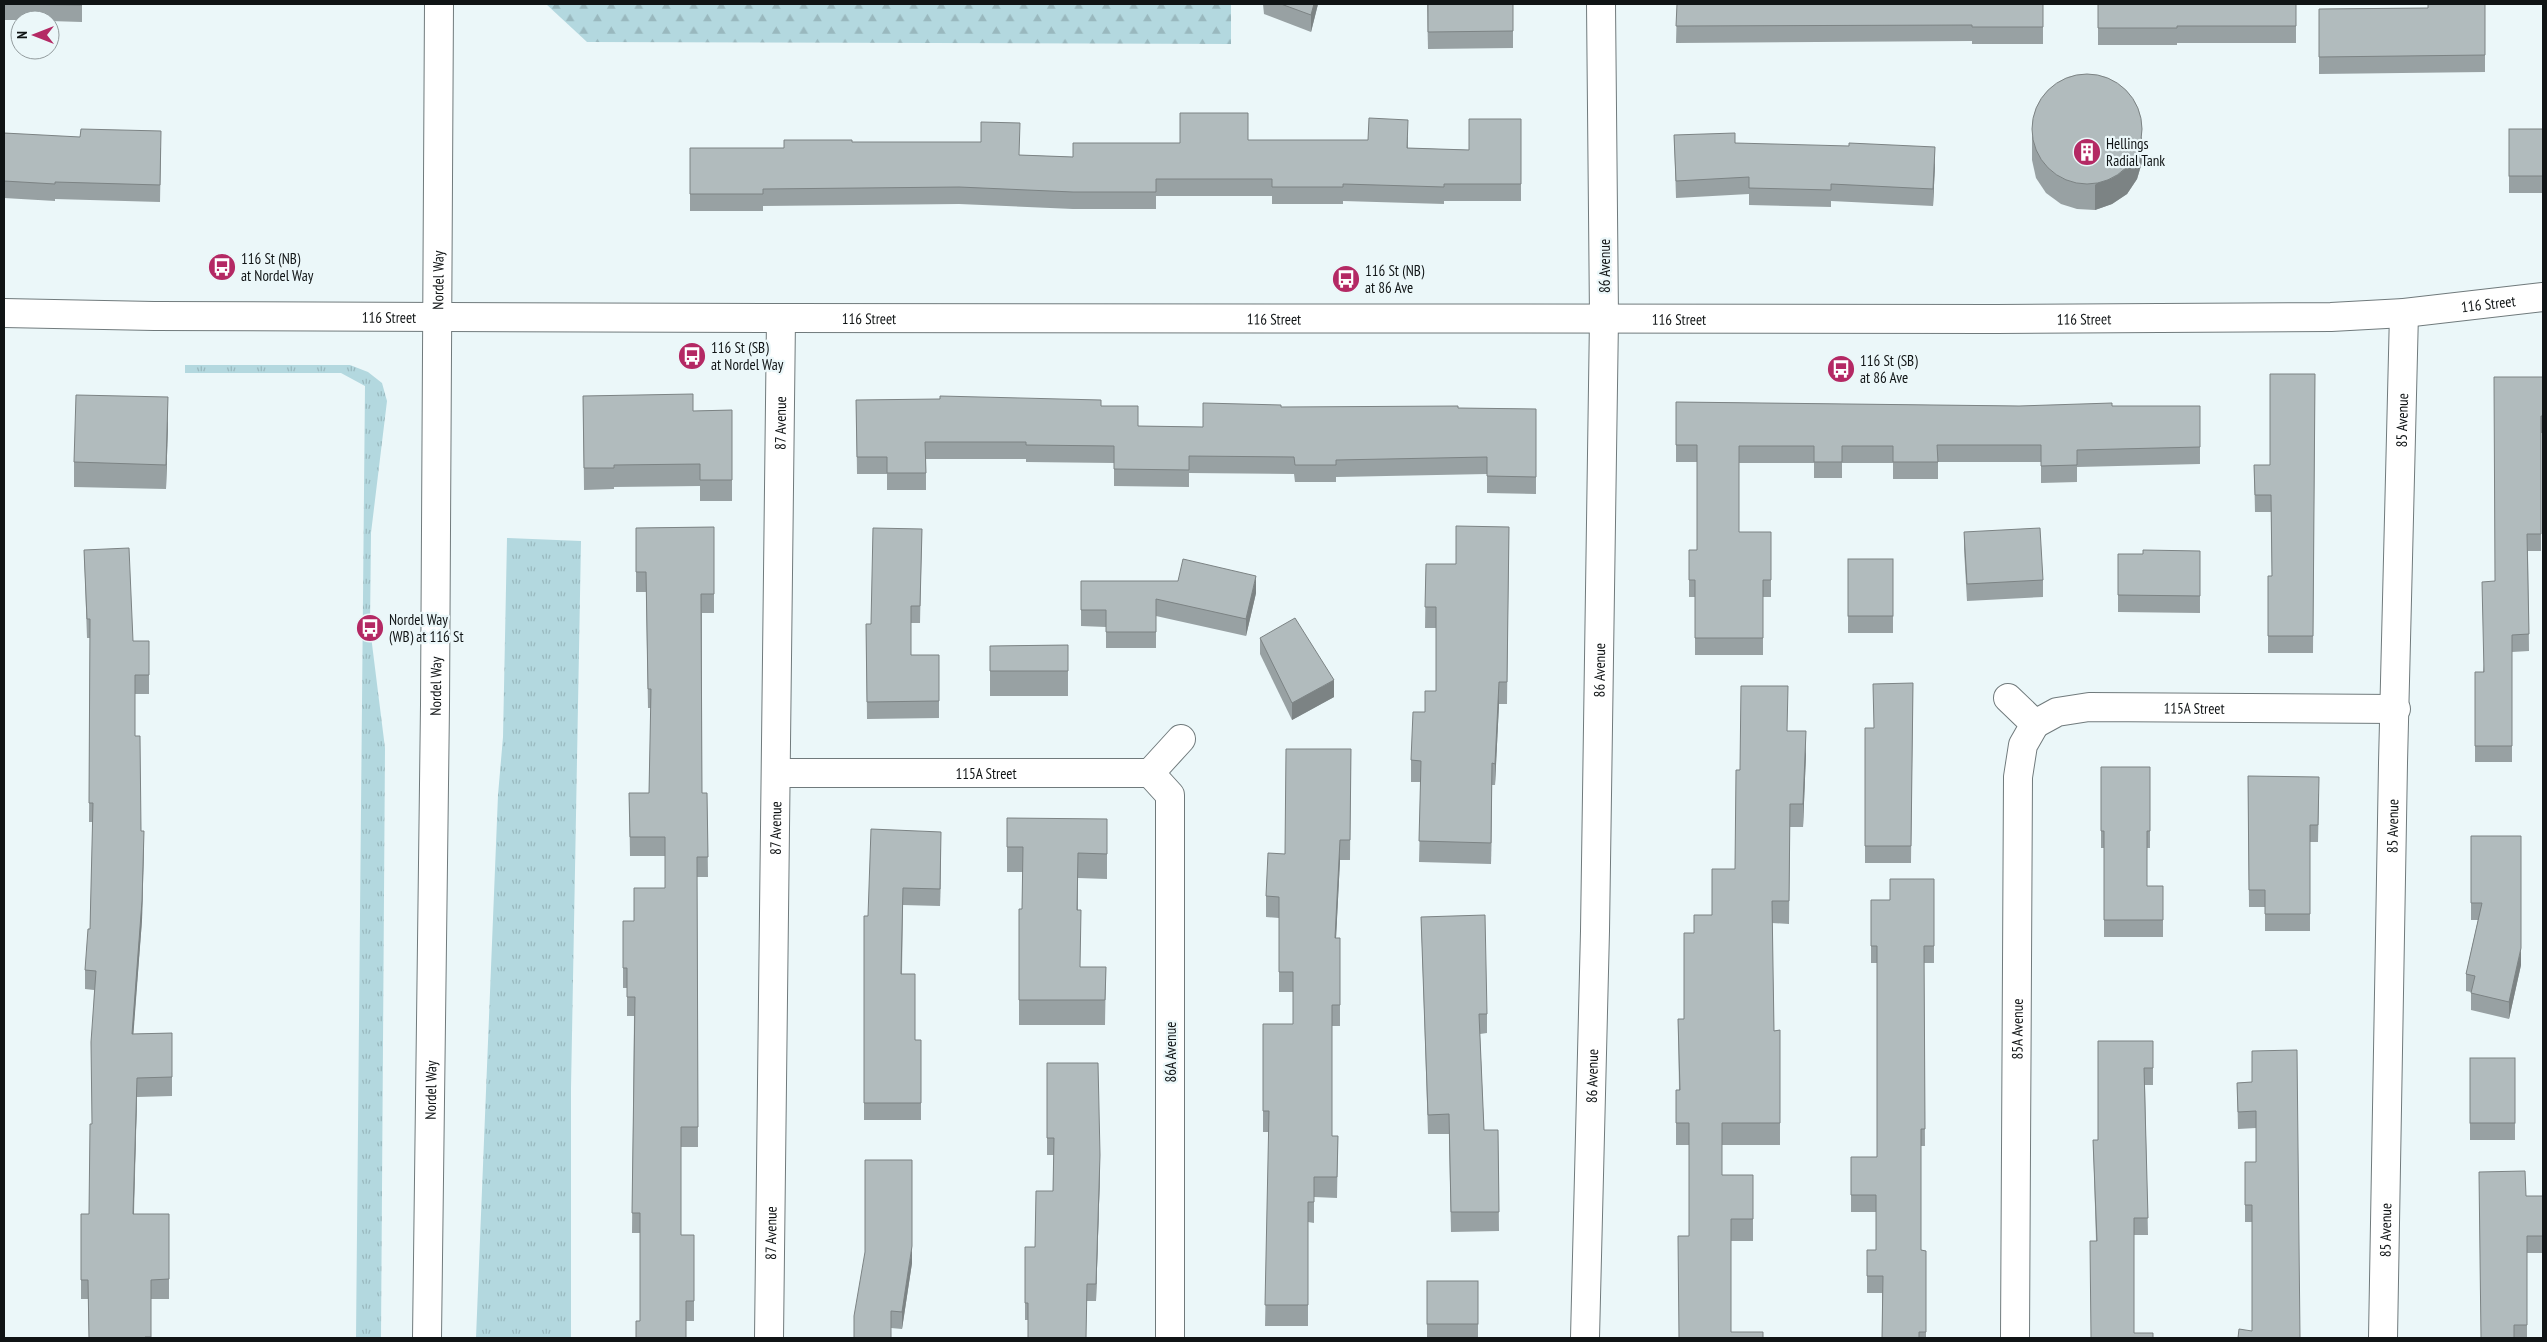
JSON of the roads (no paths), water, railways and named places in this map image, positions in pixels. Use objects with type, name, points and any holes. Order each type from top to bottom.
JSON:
[{"type":"street","name":"Nordel Way","points":[[427,1338],[438,317],[439,4]]},
{"type":"street","name":"86 Avenue","points":[[1585,1338],[1596,912],[1604,318],[1602,4]]},
{"type":"street","name":"116 Street","points":[[4,313],[154,316],[781,318],[2321,317],[2404,313],[2543,297]]},
{"type":"street","name":"85 Avenue","points":[[2383,1338],[2404,313]]},
{"type":"street","name":"87 Avenue","points":[[769,1338],[781,318]]},
{"type":"street","points":[[2008,698],[2035,724]]},
{"type":"street","name":"115A Street","points":[[2035,724],[2058,712],[2089,706],[2396,709]]},
{"type":"street","name":"85A Avenue","points":[[2015,1338],[2018,777],[2023,745],[2035,724]]},
{"type":"street","points":[[1150,773],[1181,739]]},
{"type":"street","name":"115A Street","points":[[776,773],[1150,773]]},
{"type":"street","name":"86A Avenue","points":[[1150,773],[1170,795],[1170,1338]]},
{"type":"place","name":"Hellings Radial Tank","points":[[2087,152]]},
{"type":"place","name":"116 St (NB) at Nordel Way","points":[[222,267]]},
{"type":"place","name":"116 St (NB) at 86 Ave","points":[[1346,279]]},
{"type":"place","name":"116 St (SB) at Nordel Way","points":[[692,356]]},
{"type":"place","name":"116 St (SB) at 86 Ave","points":[[1841,369]]},
{"type":"place","name":"Nordel Way (WB) at 116 St","points":[[370,628]]}]
